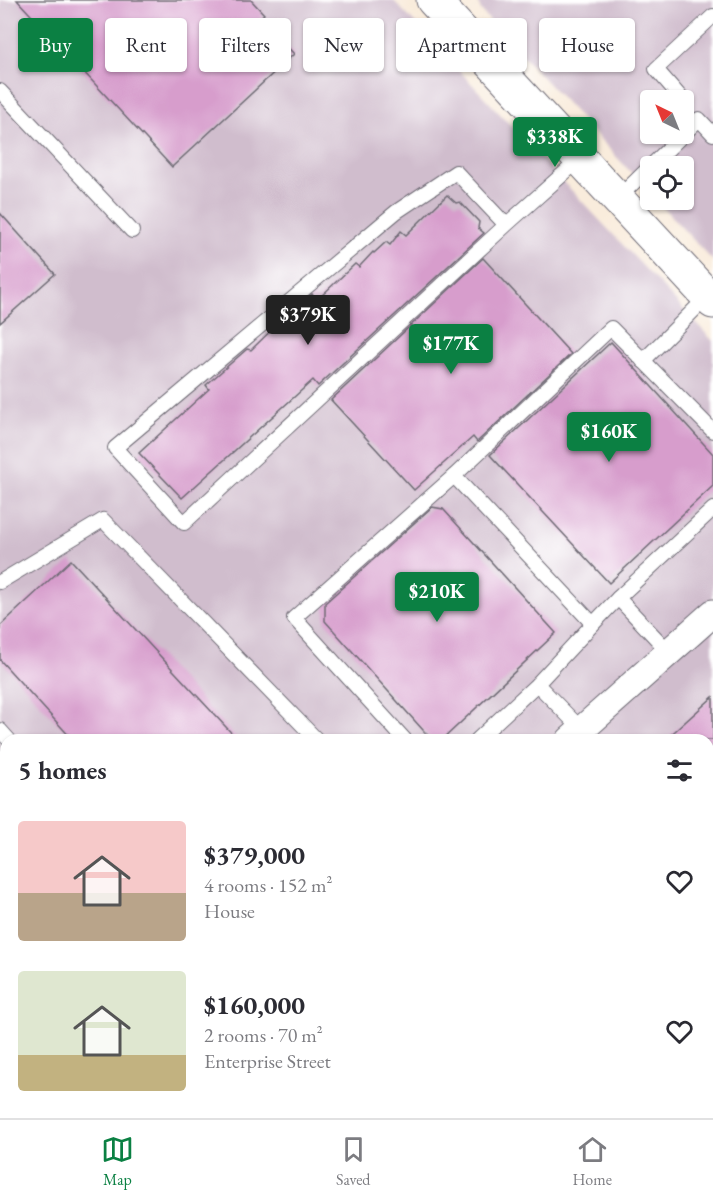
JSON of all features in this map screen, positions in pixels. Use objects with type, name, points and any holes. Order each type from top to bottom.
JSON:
[{"type":"street","points":[[433,0],[710,299]]},
{"type":"street","points":[[583,734],[713,613]]},
{"type":"lane","points":[[674,90],[656,69],[713,16]]},
{"type":"lane","points":[[0,91],[132,231]]},
{"type":"lane","points":[[694,113],[713,134]]},
{"type":"lane","points":[[618,198],[699,119]]},
{"type":"lane","points":[[506,225],[456,172],[396,212],[115,448],[184,523],[581,158]]},
{"type":"lane","points":[[644,361],[710,299]]},
{"type":"lane","points":[[400,734],[294,618],[454,476],[611,328],[713,431]]},
{"type":"lane","points":[[454,476],[593,624]]},
{"type":"lane","points":[[483,734],[537,684],[618,598],[713,509]]},
{"type":"lane","points":[[0,582],[103,520],[311,734]]},
{"type":"lane","points":[[618,598],[669,652]]},
{"type":"lane","points":[[537,684],[579,734]]},
{"type":"shaded area","points":[[0,0],[393,0],[410,18],[396,18],[396,72],[461,72],[713,341],[713,734],[0,734]]},
{"type":"shaded area","points":[[477,0],[713,0],[713,261],[665,210],[694,210],[694,156],[640,156],[640,182],[527,61],[527,18],[488,18],[481,11]]},
{"type":"building","points":[[17,0],[251,0],[264,14],[260,18],[199,18],[199,72],[275,72],[172,167],[84,72],[93,72],[93,18],[34,18]]},
{"type":"building","points":[[447,195],[456,203],[460,202],[479,222],[478,228],[484,233],[318,386],[313,380],[182,498],[139,453],[209,389],[206,385],[247,349],[251,350],[288,314],[312,294],[317,300],[355,264],[359,267],[386,242],[390,245],[401,231],[406,235]]},
{"type":"building","points":[[0,213],[55,274],[0,323]]},
{"type":"building","points":[[483,258],[571,354],[477,442],[473,437],[414,490],[331,400]]},
{"type":"building","points":[[611,342],[713,454],[713,486],[609,583],[490,455]]},
{"type":"building","points":[[432,507],[443,509],[556,633],[448,734],[427,734],[325,621],[325,603]]},
{"type":"building","points":[[71,560],[232,734],[68,734],[0,660],[0,626]]},
{"type":"building","points":[[713,697],[713,734],[672,734]]}]
